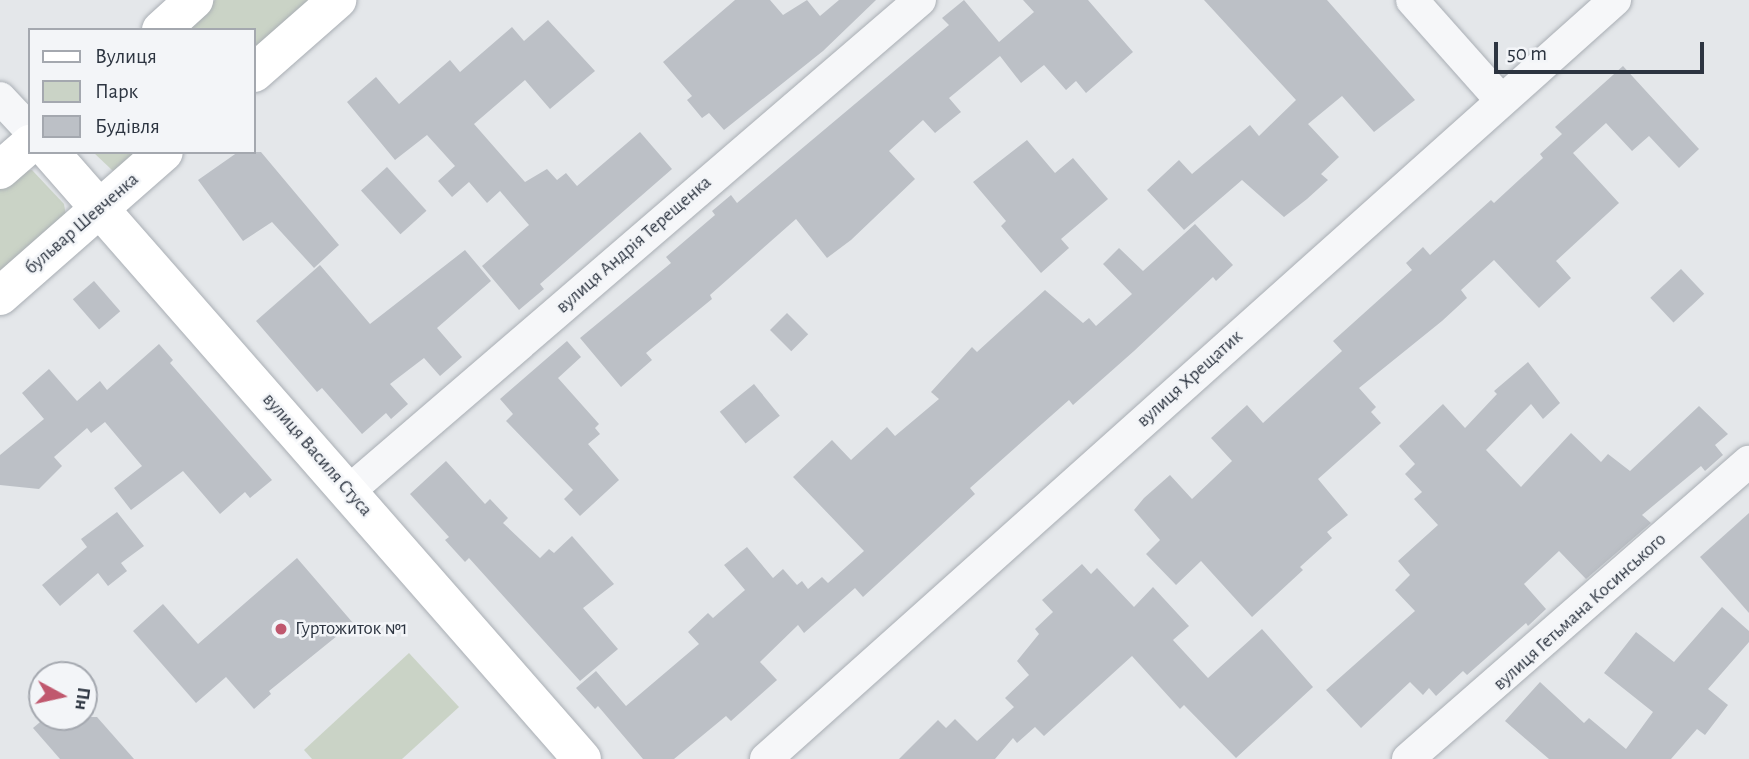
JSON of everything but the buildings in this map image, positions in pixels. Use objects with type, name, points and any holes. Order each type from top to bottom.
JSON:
[{"type":"street","points":[[162,28],[194,0]]},
{"type":"street","points":[[256,71],[337,0]]},
{"type":"street","name":"вулиця Андрія Терещенка","points":[[349,491],[920,0]]},
{"type":"street","points":[[1412,0],[1500,99]]},
{"type":"street","name":"вулиця Хрещатик","points":[[766,759],[1500,99],[1615,0]]},
{"type":"street","points":[[0,98],[28,128]]},
{"type":"street","points":[[0,170],[28,146]]},
{"type":"street","name":"вулиця Василя Стуса","points":[[52,154],[102,207],[582,759]]},
{"type":"street","name":"бульвар Шевченка","points":[[0,296],[162,154]]},
{"type":"street","name":"вулиця Гетьмана Косинського","points":[[1408,759],[1749,462]]},
{"type":"green space","points":[[215,0],[314,0],[256,51],[256,28],[183,28]]},
{"type":"green space","points":[[95,154],[137,154],[113,171]]},
{"type":"green space","points":[[32,170],[64,204],[66,216],[0,276],[0,189],[21,171]]},
{"type":"green space","points":[[409,653],[459,707],[402,759],[312,759],[304,750]]},
{"type":"place","name":"Гуртожиток №1","points":[[281,629]]}]
